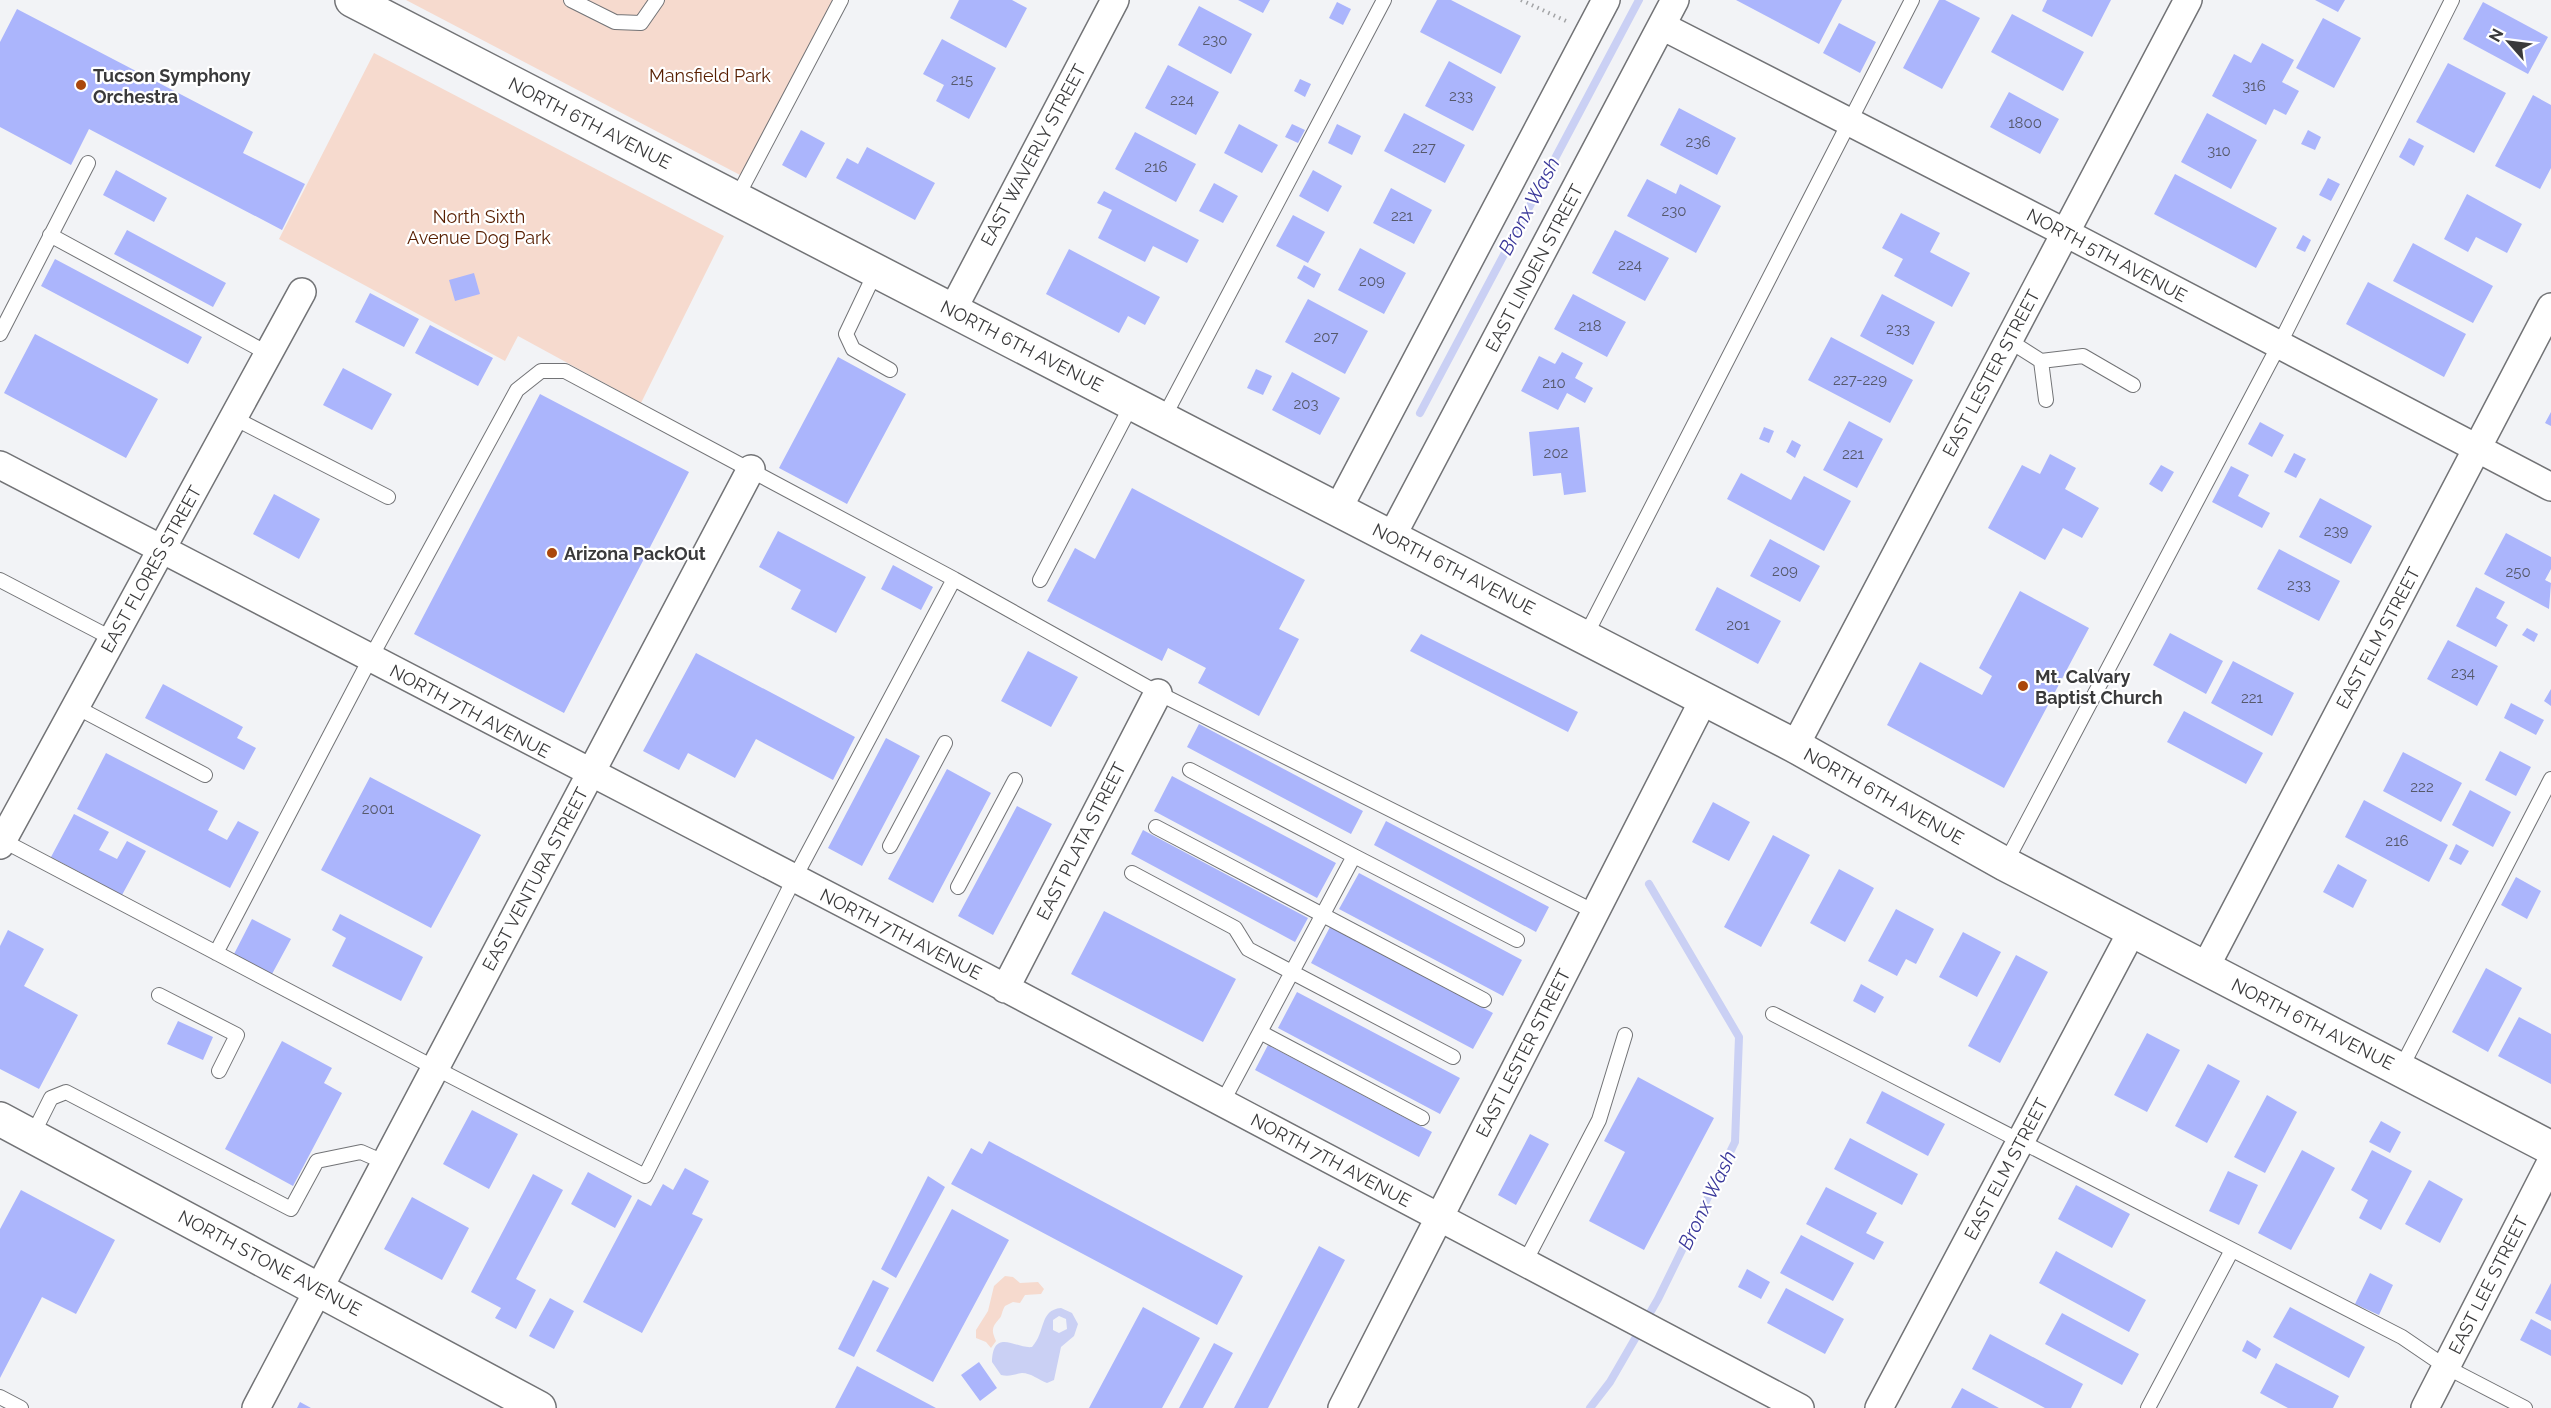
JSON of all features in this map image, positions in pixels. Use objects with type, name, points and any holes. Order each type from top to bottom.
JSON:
[{"type":"street","name":"NORTH 6TH AVENUE","points":[[352,0],[1796,746],[2005,864],[2551,1148]]},
{"type":"street","name":"EAST WAVERLY STREET","points":[[952,311],[1115,0]]},
{"type":"street","points":[[1338,509],[1606,0]]},
{"type":"street","name":"EAST LINDEN STREET","points":[[1392,536],[1675,0]]},
{"type":"street","name":"EAST LESTER STREET","points":[[1796,746],[2064,232],[2188,0]]},
{"type":"street","name":"NORTH 5TH AVENUE","points":[[1662,26],[2064,232],[2551,487]]},
{"type":"street","name":"EAST FLORES STREET","points":[[1,841],[302,292]]},
{"type":"street","name":"EAST ELM STREET","points":[[2205,968],[2551,307]]},
{"type":"street","name":"NORTH 7TH AVENUE","points":[[0,465],[1005,989],[1800,1408]]},
{"type":"street","name":"EAST VENTURA STREET","points":[[256,1408],[751,470]]},
{"type":"street","name":"EAST PLATA STREET","points":[[1005,989],[1158,693]]},
{"type":"street","name":"EAST LESTER STREET","points":[[1342,1408],[1704,699]]},
{"type":"street","name":"EAST ELM STREET","points":[[1879,1408],[2132,931]]},
{"type":"street","name":"NORTH STONE AVENUE","points":[[0,1119],[539,1408]]},
{"type":"street","name":"EAST LEE STREET","points":[[2425,1408],[2551,1162]]},
{"type":"lane","points":[[571,0],[615,22],[641,23],[657,0]]},
{"type":"lane","points":[[736,199],[841,0]]},
{"type":"lane","points":[[1163,419],[1384,0]]},
{"type":"lane","points":[[1585,637],[1911,0]]},
{"type":"lane","points":[[2005,864],[2279,345],[2452,0]]},
{"type":"lane","points":[[0,334],[88,163]]},
{"type":"lane","points":[[50,236],[269,354]]},
{"type":"lane","points":[[876,271],[846,334],[853,350],[890,370]]},
{"type":"lane","points":[[2008,340],[2041,361],[2083,356],[2133,385]]},
{"type":"lane","points":[[2041,361],[2046,400]]},
{"type":"lane","points":[[216,953],[370,659],[517,390],[541,371],[566,371],[954,579],[1158,693],[1595,912]]},
{"type":"lane","points":[[1040,580],[1133,403]]},
{"type":"lane","points":[[234,418],[388,497]]},
{"type":"lane","points":[[1,841],[645,1176],[794,879],[954,579]]},
{"type":"lane","points":[[0,580],[113,639]]},
{"type":"lane","points":[[75,707],[205,775]]},
{"type":"lane","points":[[890,846],[945,743]]},
{"type":"lane","points":[[1190,770],[1517,940]]},
{"type":"lane","points":[[2400,1070],[2551,779]]},
{"type":"lane","points":[[958,887],[1015,780]]},
{"type":"lane","points":[[1156,826],[1484,1000]]},
{"type":"lane","points":[[1222,1103],[1354,856]]},
{"type":"lane","points":[[1132,873],[1235,928],[1248,949],[1453,1057]]},
{"type":"lane","points":[[159,995],[237,1035],[219,1071]]},
{"type":"lane","points":[[1773,1014],[2402,1337],[2446,1367],[2524,1408]]},
{"type":"lane","points":[[1260,1032],[1422,1118]]},
{"type":"lane","points":[[1525,1262],[1599,1120],[1625,1035]]},
{"type":"lane","points":[[32,1136],[51,1098],[66,1092],[291,1209],[317,1161],[361,1152],[386,1163]]},
{"type":"lane","points":[[2148,1408],[2232,1250]]},
{"type":"lane","points":[[0,1397],[21,1408]]},
{"type":"path","points":[[1521,0],[1589,33]]},
{"type":"green space","name":"Mansfield Park","points":[[406,0],[835,0],[742,176]]},
{"type":"green space","name":"North Sixth Avenue Dog Park","points":[[374,53],[724,236],[641,403],[518,336],[505,361],[279,239]]},
{"type":"green space","points":[[1005,1276],[1013,1277],[1020,1283],[1038,1282],[1044,1289],[1041,1294],[1025,1295],[1020,1303],[1013,1302],[1005,1306],[994,1327],[996,1341],[991,1348],[986,1342],[976,1338],[976,1330],[988,1311],[994,1286]]},
{"type":"water","points":[[1061,1308],[1072,1313],[1078,1324],[1074,1336],[1061,1347],[1054,1380],[1047,1383],[1025,1373],[1001,1375],[992,1362],[996,1345],[1006,1342],[1032,1347],[1046,1317],[1054,1310]],"holes":[[[1059,1316],[1066,1319],[1067,1329],[1059,1333],[1053,1330],[1053,1320]]]},
{"type":"building","points":[[959,0],[1012,0],[1027,8],[1006,48],[950,18]]},
{"type":"building","points":[[1238,0],[1270,0],[1263,13]]},
{"type":"building","points":[[1437,0],[1451,0],[1521,36],[1501,74],[1420,32]]},
{"type":"building","points":[[1736,0],[1842,0],[1819,44]]},
{"type":"building","points":[[1939,0],[1945,0],[1980,18],[1942,89],[1903,68]]},
{"type":"building","points":[[2047,0],[2111,0],[2092,37],[2042,11]]},
{"type":"building","points":[[2315,0],[2345,0],[2338,12]]},
{"type":"building","points":[[1337,2],[1351,9],[1343,25],[1329,18]]},
{"type":"building","points":[[2483,2],[2548,37],[2528,74],[2463,39]]},
{"type":"building","points":[[1199,6],[1252,34],[1231,74],[1178,45]]},
{"type":"building","name":"Tucson Symphony Orchestra","points":[[17,9],[253,132],[243,153],[305,184],[282,230],[89,129],[71,165],[0,127],[0,42]]},
{"type":"building","points":[[2012,14],[2084,52],[2063,91],[1991,52]]},
{"type":"building","points":[[2323,18],[2361,38],[2334,88],[2296,68]]},
{"type":"building","points":[[1839,23],[1876,42],[1860,73],[1823,53]]},
{"type":"building","points":[[942,39],[996,68],[969,119],[936,101],[944,85],[923,74]]},
{"type":"building","points":[[2262,43],[2294,60],[2282,82],[2299,91],[2286,115],[2274,109],[2266,125],[2212,96],[2234,54],[2251,63]]},
{"type":"building","points":[[1449,61],[1496,87],[1473,131],[1425,106]]},
{"type":"building","points":[[2448,63],[2506,93],[2474,153],[2416,122]]},
{"type":"building","points":[[1168,65],[1219,92],[1196,135],[1145,108]]},
{"type":"building","points":[[1300,79],[1311,84],[1305,97],[1294,91]]},
{"type":"building","points":[[2009,92],[2059,119],[2040,154],[1990,127]]},
{"type":"building","points":[[2533,95],[2551,105],[2551,168],[2540,189],[2495,166]]},
{"type":"building","points":[[1679,108],[1736,138],[1717,175],[1660,145]]},
{"type":"building","points":[[1404,113],[1465,145],[1445,183],[1384,151]]},
{"type":"building","points":[[2207,113],[2257,140],[2231,189],[2181,162]]},
{"type":"building","points":[[1239,124],[1278,145],[1262,173],[1224,153]]},
{"type":"building","points":[[1292,124],[1305,130],[1298,143],[1285,137]]},
{"type":"building","points":[[1337,124],[1361,136],[1352,155],[1328,143]]},
{"type":"building","points":[[801,130],[825,143],[806,178],[782,165]]},
{"type":"building","points":[[2308,130],[2321,137],[2315,150],[2301,144]]},
{"type":"building","points":[[1135,132],[1196,164],[1176,202],[1115,169]]},
{"type":"building","points":[[2409,138],[2424,146],[2414,166],[2399,157]]},
{"type":"building","points":[[867,147],[935,183],[915,220],[836,178],[847,158],[858,164]]},
{"type":"building","points":[[116,170],[167,198],[154,222],[103,195]]},
{"type":"building","points":[[1313,170],[1342,186],[1328,212],[1299,196]]},
{"type":"building","points":[[2175,174],[2277,228],[2256,268],[2154,214]]},
{"type":"building","points":[[2328,178],[2340,184],[2331,201],[2319,195]]},
{"type":"building","points":[[1647,179],[1676,194],[1680,184],[1721,206],[1696,253],[1627,216]]},
{"type":"building","points":[[1214,183],[1238,196],[1223,223],[1199,211]]},
{"type":"building","points":[[1391,188],[1432,210],[1414,244],[1373,223]]},
{"type":"building","points":[[1104,191],[1199,240],[1187,263],[1153,246],[1145,262],[1098,238],[1112,210],[1097,203]]},
{"type":"building","points":[[2467,194],[2522,224],[2507,253],[2476,237],[2468,252],[2444,239]]},
{"type":"building","points":[[1901,213],[1940,233],[1930,252],[1970,273],[1952,307],[1894,276],[1903,259],[1882,248]]},
{"type":"building","points":[[1293,215],[1325,232],[1308,263],[1276,246]]},
{"type":"building","points":[[127,230],[226,283],[213,307],[114,254]]},
{"type":"building","points":[[1615,230],[1669,258],[1645,301],[1592,273]]},
{"type":"building","points":[[2303,235],[2311,240],[2305,252],[2296,248]]},
{"type":"building","points":[[2413,243],[2493,286],[2473,323],[2393,281]]},
{"type":"building","points":[[1360,248],[1406,273],[1384,314],[1338,290]]},
{"type":"building","points":[[1069,249],[1160,297],[1145,325],[1128,316],[1119,333],[1046,294]]},
{"type":"building","points":[[55,259],[202,337],[188,364],[41,286]]},
{"type":"building","points":[[1304,265],[1321,274],[1314,288],[1297,278]]},
{"type":"building","points":[[474,273],[480,294],[455,301],[449,280]]},
{"type":"building","points":[[2368,282],[2466,334],[2444,377],[2346,324]]},
{"type":"building","points":[[370,293],[419,319],[404,347],[355,322]]},
{"type":"building","points":[[1573,294],[1626,322],[1607,357],[1554,329]]},
{"type":"building","points":[[1882,294],[1935,322],[1913,365],[1860,336]]},
{"type":"building","points":[[1308,299],[1368,331],[1345,374],[1285,342]]},
{"type":"building","points":[[430,325],[493,358],[478,386],[415,353]]},
{"type":"building","points":[[35,334],[158,399],[126,458],[4,393]]},
{"type":"building","points":[[1831,337],[1913,380],[1890,423],[1808,380]]},
{"type":"building","points":[[1562,352],[1583,363],[1575,378],[1593,388],[1585,403],[1567,393],[1558,410],[1521,391],[1539,356],[1555,364]]},
{"type":"building","points":[[838,357],[906,394],[847,504],[779,468]]},
{"type":"building","points":[[343,368],[392,394],[372,430],[323,405]]},
{"type":"building","points":[[1256,369],[1272,376],[1263,395],[1247,388]]},
{"type":"building","points":[[1292,372],[1340,398],[1320,435],[1272,410]]},
{"type":"building","name":"Arizona PackOut","points":[[540,394],[689,472],[564,713],[414,634]]},
{"type":"building","points":[[2551,412],[2551,426],[2545,423]]},
{"type":"building","points":[[1849,421],[1883,439],[1857,488],[1823,470]]},
{"type":"building","points":[[2260,422],[2284,435],[2272,457],[2248,444]]},
{"type":"building","points":[[1579,427],[1586,492],[1564,495],[1561,473],[1533,476],[1529,432]]},
{"type":"building","points":[[1764,427],[1774,431],[1769,443],[1759,439]]},
{"type":"building","points":[[1792,440],[1801,445],[1795,458],[1786,452]]},
{"type":"building","points":[[2294,453],[2306,459],[2296,478],[2284,472]]},
{"type":"building","points":[[2050,454],[2076,468],[2065,489],[2099,508],[2082,538],[2063,528],[2045,560],[1988,528],[2022,465],[2040,474]]},
{"type":"building","points":[[2161,465],[2174,472],[2162,492],[2149,484]]},
{"type":"building","points":[[2231,466],[2249,475],[2238,496],[2270,513],[2262,528],[2212,502]]},
{"type":"building","points":[[1741,473],[1791,500],[1804,476],[1851,501],[1824,551],[1727,499]]},
{"type":"building","points":[[1132,488],[1305,580],[1279,629],[1299,639],[1259,716],[1198,683],[1206,668],[1168,648],[1162,661],[1047,601],[1075,548],[1095,559]]},
{"type":"building","points":[[274,494],[320,519],[299,559],[253,534]]},
{"type":"building","points":[[2320,498],[2372,526],[2351,564],[2299,537]]},
{"type":"building","points":[[778,531],[866,577],[836,633],[791,609],[801,590],[759,567]]},
{"type":"building","points":[[2506,533],[2551,557],[2551,569],[2545,580],[2551,583],[2549,609],[2484,574]]},
{"type":"building","points":[[1770,539],[1820,566],[1800,602],[1750,576]]},
{"type":"building","points":[[2279,549],[2340,581],[2319,621],[2257,589]]},
{"type":"building","points":[[893,565],[933,587],[921,610],[881,589]]},
{"type":"building","points":[[1717,587],[1781,621],[1758,664],[1695,630]]},
{"type":"building","points":[[2476,587],[2505,602],[2496,618],[2508,625],[2496,647],[2456,626]]},
{"type":"building","name":"Mt. Calvary Baptist Church","points":[[2020,591],[2089,628],[2004,788],[1887,725],[1920,662],[1982,695],[1992,676],[1979,668]]},
{"type":"building","points":[[2527,628],[2538,634],[2534,642],[2522,635]]},
{"type":"building","points":[[2170,633],[2223,661],[2206,694],[2153,665]]},
{"type":"building","points":[[1421,634],[1578,712],[1568,732],[1410,651]]},
{"type":"building","points":[[2448,640],[2498,666],[2477,706],[2427,679]]},
{"type":"building","points":[[1028,651],[1078,677],[1051,727],[1001,701]]},
{"type":"building","points":[[696,653],[855,737],[833,780],[756,739],[735,778],[688,753],[679,770],[643,751]]},
{"type":"building","points":[[2233,661],[2294,693],[2272,736],[2211,703]]},
{"type":"building","points":[[163,684],[243,727],[237,738],[256,748],[244,770],[145,718]]},
{"type":"building","points":[[2551,689],[2551,706],[2544,701]]},
{"type":"building","points":[[2511,703],[2544,720],[2536,735],[2504,718]]},
{"type":"building","points":[[2184,711],[2263,753],[2246,784],[2167,742]]},
{"type":"building","points":[[1199,724],[1363,811],[1351,834],[1187,747]]},
{"type":"building","points":[[886,738],[920,756],[862,866],[828,848]]},
{"type":"building","points":[[2500,751],[2531,767],[2516,796],[2485,780]]},
{"type":"building","points":[[2403,752],[2462,783],[2441,822],[2383,791]]},
{"type":"building","points":[[106,753],[218,811],[208,830],[227,840],[238,821],[259,832],[230,888],[77,809]]},
{"type":"building","points":[[947,769],[991,793],[933,903],[888,879]]},
{"type":"building","points":[[1172,776],[1336,863],[1317,898],[1154,811]]},
{"type":"building","points":[[370,777],[481,835],[431,928],[321,870]]},
{"type":"building","points":[[2470,790],[2511,812],[2493,847],[2452,825]]},
{"type":"building","points":[[2364,800],[2448,845],[2429,882],[2345,837]]},
{"type":"building","points":[[1713,802],[1750,822],[1729,861],[1692,842]]},
{"type":"building","points":[[1017,806],[1052,824],[993,935],[958,916]]},
{"type":"building","points":[[74,814],[109,832],[99,850],[117,859],[127,841],[146,851],[122,895],[51,857]]},
{"type":"building","points":[[1386,821],[1549,907],[1536,932],[1374,845]]},
{"type":"building","points":[[1143,830],[1308,918],[1295,942],[1131,854]]},
{"type":"building","points":[[1773,835],[1810,855],[1761,947],[1724,927]]},
{"type":"building","points":[[2456,844],[2469,851],[2461,865],[2449,859]]},
{"type":"building","points":[[2338,864],[2367,880],[2353,908],[2323,892]]},
{"type":"building","points":[[1839,869],[1874,888],[1845,942],[1810,923]]},
{"type":"building","points":[[1359,873],[1522,960],[1503,996],[1339,909]]},
{"type":"building","points":[[2516,877],[2541,891],[2527,919],[2501,905]]},
{"type":"building","points":[[1896,909],[1934,929],[1916,964],[1906,959],[1897,976],[1868,961]]},
{"type":"building","points":[[1104,911],[1236,979],[1203,1042],[1071,974]]},
{"type":"building","points":[[340,914],[423,957],[401,1001],[332,966],[346,938],[332,930]]},
{"type":"building","points":[[252,919],[291,939],[272,974],[234,954]]},
{"type":"building","points":[[1330,927],[1493,1013],[1473,1049],[1311,963]]},
{"type":"building","points":[[8,930],[44,949],[24,986],[78,1015],[39,1089],[0,1069],[0,946]]},
{"type":"building","points":[[1963,932],[2001,952],[1977,997],[1939,977]]},
{"type":"building","points":[[2016,955],[2048,972],[2000,1063],[1968,1046]]},
{"type":"building","points":[[2486,968],[2522,988],[2488,1052],[2452,1032]]},
{"type":"building","points":[[1861,984],[1884,997],[1875,1013],[1853,1001]]},
{"type":"building","points":[[1297,992],[1460,1078],[1440,1114],[1278,1028]]},
{"type":"building","points":[[2519,1017],[2551,1034],[2551,1084],[2498,1056]]},
{"type":"building","points":[[178,1021],[213,1037],[203,1060],[167,1044]]},
{"type":"building","points":[[2147,1033],[2180,1050],[2147,1112],[2114,1095]]},
{"type":"building","points":[[282,1041],[332,1068],[324,1083],[342,1093],[293,1186],[225,1149]]},
{"type":"building","points":[[1268,1045],[1432,1132],[1419,1157],[1255,1070]]},
{"type":"building","points":[[2208,1064],[2240,1081],[2207,1143],[2175,1126]]},
{"type":"building","points":[[1638,1077],[1714,1118],[1644,1250],[1589,1221],[1625,1152],[1604,1141]]},
{"type":"building","points":[[1882,1091],[1945,1124],[1928,1156],[1866,1123]]},
{"type":"building","points":[[2267,1095],[2297,1112],[2265,1173],[2234,1157]]},
{"type":"building","points":[[472,1110],[518,1134],[489,1189],[443,1164]]},
{"type":"building","points":[[2381,1121],[2401,1132],[2390,1153],[2369,1142]]},
{"type":"building","points":[[1530,1134],[1549,1144],[1516,1205],[1498,1195]]},
{"type":"building","points":[[1850,1138],[1918,1174],[1902,1205],[1834,1169]]},
{"type":"building","points":[[989,1141],[1243,1276],[1217,1325],[951,1184],[971,1148],[982,1154]]},
{"type":"building","points":[[2302,1150],[2335,1168],[2291,1250],[2258,1233]]},
{"type":"building","points":[[2372,1150],[2412,1171],[2381,1230],[2359,1218],[2368,1200],[2351,1190]]},
{"type":"building","points":[[685,1168],[709,1181],[692,1214],[703,1219],[642,1333],[583,1302],[638,1199],[651,1206],[663,1184],[673,1190]]},
{"type":"building","points":[[2228,1171],[2258,1185],[2239,1225],[2209,1211]]},
{"type":"building","points":[[588,1172],[632,1196],[615,1228],[571,1204]]},
{"type":"building","points":[[533,1174],[563,1190],[516,1279],[536,1290],[516,1329],[495,1318],[501,1308],[471,1292]]},
{"type":"building","points":[[928,1176],[945,1187],[896,1278],[881,1269]]},
{"type":"building","points":[[2429,1180],[2463,1199],[2440,1243],[2405,1224]]},
{"type":"building","points":[[2076,1185],[2130,1214],[2112,1248],[2058,1219]]},
{"type":"building","points":[[1826,1187],[1877,1213],[1866,1233],[1884,1242],[1874,1260],[1806,1224]]},
{"type":"building","points":[[21,1190],[115,1240],[76,1314],[42,1297],[0,1378],[0,1229]]},
{"type":"building","points":[[412,1197],[469,1228],[442,1280],[384,1249]]},
{"type":"building","points":[[952,1209],[1009,1240],[933,1382],[876,1351]]},
{"type":"building","points":[[1801,1235],[1854,1263],[1833,1301],[1780,1273]]},
{"type":"building","points":[[1319,1246],[1345,1260],[1268,1408],[1234,1408]]},
{"type":"building","points":[[2056,1251],[2146,1300],[2129,1332],[2039,1283]]},
{"type":"building","points":[[1747,1269],[1770,1282],[1761,1299],[1738,1287]]},
{"type":"building","points":[[2370,1273],[2393,1285],[2379,1315],[2355,1304]]},
{"type":"building","points":[[873,1280],[889,1288],[854,1357],[838,1349]]},
{"type":"building","points":[[2551,1283],[2551,1321],[2535,1313]]},
{"type":"building","points":[[1786,1288],[1844,1319],[1825,1354],[1767,1323]]},
{"type":"building","points":[[550,1298],[574,1311],[554,1349],[529,1336]]},
{"type":"building","points":[[1143,1307],[1200,1338],[1162,1408],[1089,1408]]},
{"type":"building","points":[[2290,1307],[2365,1347],[2349,1378],[2273,1337]]},
{"type":"building","points":[[2062,1313],[2139,1354],[2122,1385],[2045,1344]]},
{"type":"building","points":[[2531,1319],[2551,1330],[2551,1356],[2520,1340]]},
{"type":"building","points":[[1990,1334],[2083,1384],[2071,1408],[2045,1408],[1972,1369]]},
{"type":"building","points":[[2247,1340],[2261,1349],[2256,1359],[2242,1351]]},
{"type":"building","points":[[1214,1343],[1233,1353],[1203,1408],[1179,1408]]},
{"type":"building","points":[[979,1362],[997,1388],[980,1401],[961,1375]]},
{"type":"building","points":[[2276,1363],[2339,1396],[2333,1408],[2288,1408],[2260,1393]]},
{"type":"building","points":[[857,1366],[936,1408],[835,1408]]},
{"type":"building","points":[[1962,1388],[1999,1408],[1951,1408]]},
{"type":"building","points":[[300,1402],[311,1408],[297,1408]]},
{"type":"waterway","name":"Bronx Wash","points":[[1420,413],[1639,0]]},
{"type":"waterway","name":"Bronx Wash","points":[[1590,1408],[1610,1382],[1658,1299],[1735,1142],[1739,1037],[1649,884]]},
{"type":"place","name":"Tucson Symphony Orchestra","points":[[81,85]]},
{"type":"place","name":"Arizona PackOut","points":[[552,553]]},
{"type":"place","name":"Mt. Calvary Baptist Church","points":[[2023,686]]}]
